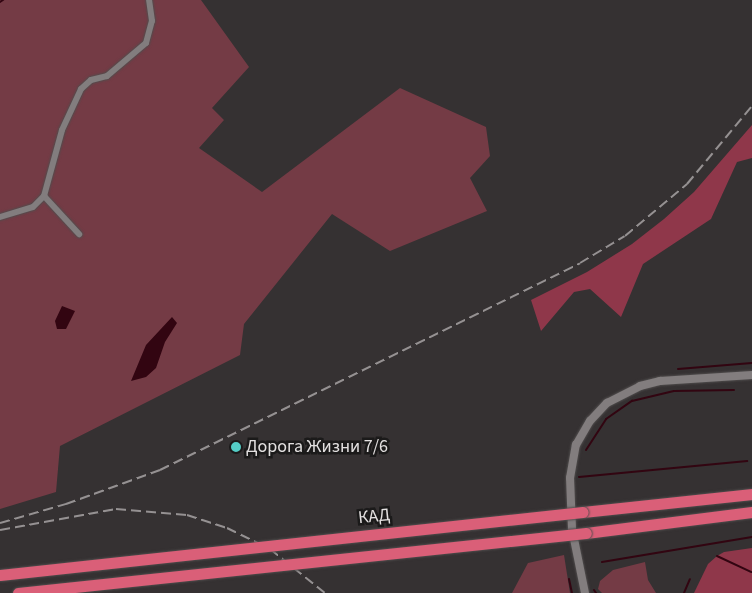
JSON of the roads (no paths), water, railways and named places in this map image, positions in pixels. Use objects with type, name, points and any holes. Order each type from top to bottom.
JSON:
[{"type":"highway","name":"КАД","points":[[0,574],[752,494]]},
{"type":"highway","points":[[18,593],[586,533],[752,512]]},
{"type":"street","points":[[0,218],[33,207],[44,196],[62,130],[81,89],[91,80],[107,76],[146,43],[152,21],[149,0]]},
{"type":"street","points":[[44,196],[79,234]]},
{"type":"street","points":[[585,593],[572,529],[570,478],[576,446],[590,421],[607,403],[640,386],[660,381],[752,375]]},
{"type":"waterway","points":[[678,369],[752,363]]},
{"type":"waterway","points":[[586,450],[606,419],[632,401],[674,391],[734,390]]},
{"type":"waterway","points":[[579,477],[747,461]]},
{"type":"waterway","points":[[602,562],[752,537]]},
{"type":"waterway","points":[[717,556],[752,572]]},
{"type":"waterway","points":[[569,579],[572,593]]},
{"type":"waterway","points":[[684,593],[690,579]]},
{"type":"railway","points":[[0,523],[66,504],[160,470],[580,263],[625,236],[687,184],[752,106]]},
{"type":"railway","points":[[0,530],[116,509],[187,515],[227,528],[270,549],[325,593]]},
{"type":"place","name":"Дорога Жизни 7/6","points":[[236,447]]}]
